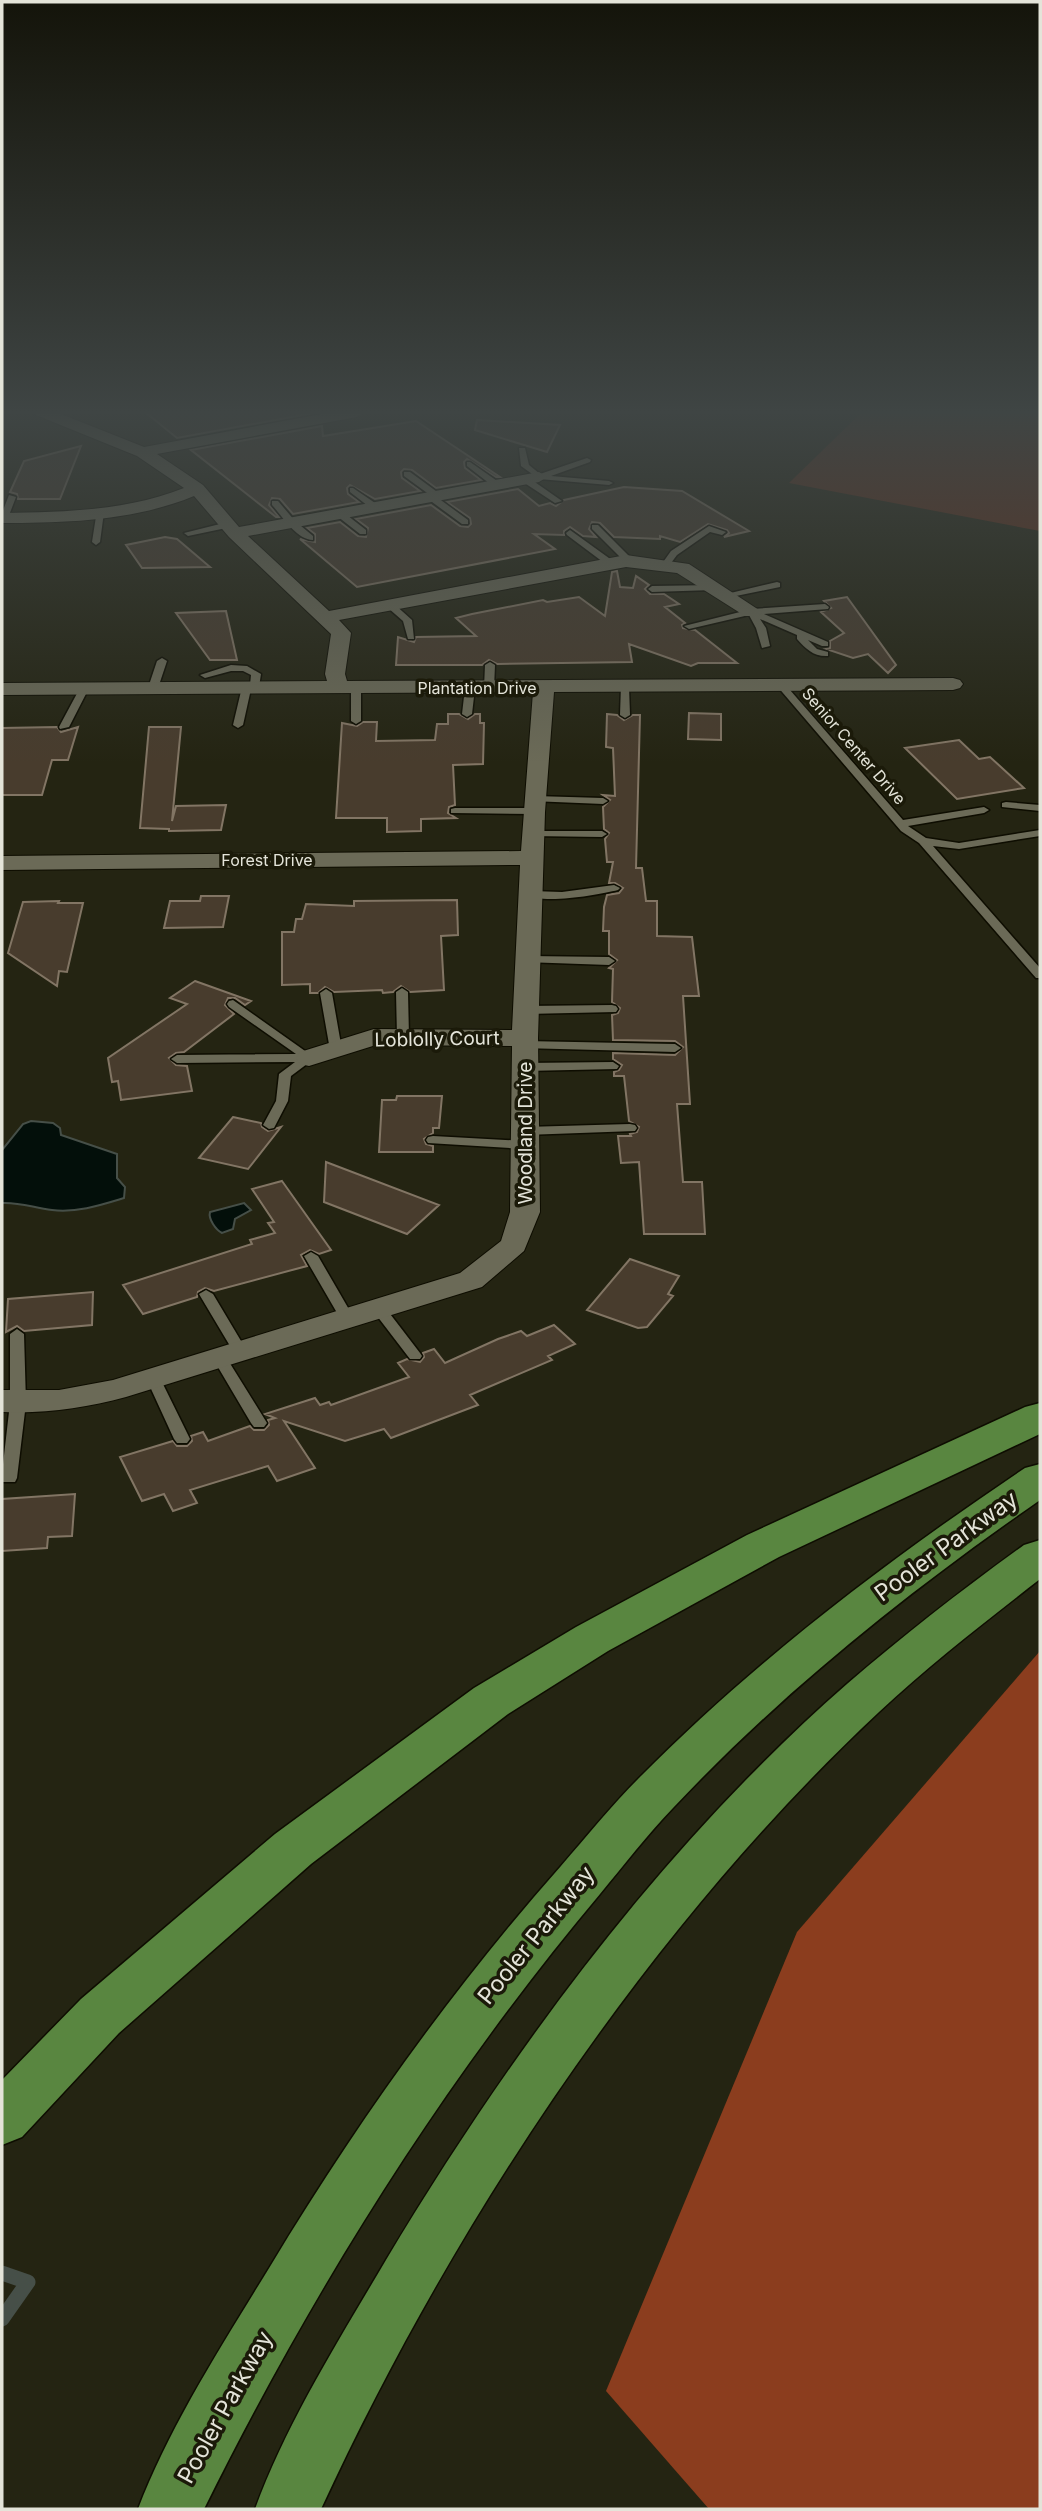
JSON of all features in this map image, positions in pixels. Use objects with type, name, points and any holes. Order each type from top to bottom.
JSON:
[{"type":"main road","points":[[2,2119],[100,2016],[293,1850],[491,1701],[592,1639],[762,1546],[1040,1417]]},
{"type":"main road","name":"Pooler Parkway","points":[[170,2509],[239,2379],[340,2205],[425,2077],[484,1996],[547,1919],[656,1794],[758,1696],[818,1643],[890,1586],[1040,1479]]},
{"type":"main road","points":[[286,2509],[317,2443],[386,2316],[458,2196],[510,2114],[576,2019],[657,1914],[748,1814],[880,1684],[956,1620],[1040,1556]]},
{"type":"street","points":[[231,529],[341,633],[335,674],[347,688]]},
{"type":"street","points":[[326,617],[620,562],[682,568],[752,612]]},
{"type":"street","name":"Plantation Drive","points":[[2,689],[153,688],[203,681],[251,687],[347,688],[953,684]]},
{"type":"street","name":"Woodland Drive","points":[[10,1402],[34,1405],[99,1394],[379,1309],[471,1280],[514,1245],[525,1212],[525,1040],[532,846],[544,688]]},
{"type":"street","name":"Forest Drive","points":[[2,863],[532,846]]},
{"type":"street","name":"Loblolly Court","points":[[309,1058],[374,1037],[525,1040]]},
{"type":"lane","points":[[96,542],[98,529]]},
{"type":"lane","points":[[188,533],[229,529]]},
{"type":"lane","points":[[299,529],[310,538]]},
{"type":"lane","points":[[359,529],[363,532]]},
{"type":"lane","points":[[597,529],[620,562]]},
{"type":"lane","points":[[665,565],[674,553],[707,529]]},
{"type":"lane","points":[[713,529],[723,532]]},
{"type":"lane","points":[[570,533],[620,562]]},
{"type":"lane","points":[[652,589],[720,591],[777,585]]},
{"type":"lane","points":[[390,605],[407,620],[411,637]]},
{"type":"lane","points":[[689,626],[752,612],[825,607]]},
{"type":"lane","points":[[752,612],[794,631],[814,651],[825,649]]},
{"type":"lane","points":[[752,612],[761,628],[765,646]]},
{"type":"lane","points":[[203,681],[210,660]]},
{"type":"lane","points":[[153,688],[162,661]]},
{"type":"lane","points":[[467,714],[490,664]]},
{"type":"lane","name":"Senior Center Drive","points":[[780,684],[903,827],[923,841]]},
{"type":"lane","points":[[238,724],[251,687]]},
{"type":"lane","points":[[624,687],[625,715]]},
{"type":"lane","points":[[64,727],[84,688]]},
{"type":"lane","points":[[347,688],[356,721]]},
{"type":"lane","points":[[455,811],[603,801]]},
{"type":"lane","points":[[1006,805],[1040,808]]},
{"type":"lane","points":[[903,827],[984,810]]},
{"type":"lane","points":[[923,841],[959,846],[1040,833]]},
{"type":"lane","points":[[532,846],[602,834]]},
{"type":"lane","points":[[923,841],[1040,975]]},
{"type":"lane","points":[[531,894],[562,895],[614,888]]},
{"type":"lane","points":[[528,960],[609,961]]},
{"type":"lane","points":[[402,992],[403,1037]]},
{"type":"lane","points":[[326,993],[336,1050]]},
{"type":"lane","points":[[233,1004],[309,1058]]},
{"type":"lane","points":[[525,1040],[612,1009]]},
{"type":"lane","points":[[525,1040],[675,1048]]},
{"type":"lane","points":[[525,1040],[614,1066]]},
{"type":"lane","points":[[177,1059],[309,1058]]},
{"type":"lane","points":[[269,1125],[282,1101],[285,1074],[309,1058]]},
{"type":"lane","points":[[433,1140],[525,1138],[630,1128]]},
{"type":"lane","points":[[311,1256],[347,1318]]},
{"type":"lane","points":[[206,1294],[259,1423]]},
{"type":"lane","points":[[379,1309],[415,1356]]},
{"type":"lane","points":[[9,1478],[10,1402],[18,1334]]},
{"type":"lane","points":[[153,1378],[182,1439]]},
{"type":"shaded area","points":[[31,1121],[53,1123],[60,1128],[61,1135],[117,1154],[117,1178],[125,1187],[124,1198],[71,1210],[2,1203],[2,1150],[23,1124]]},
{"type":"shaded area","points":[[244,1203],[251,1210],[235,1219],[233,1229],[222,1233],[211,1221],[210,1212]]},
{"type":"shaded area","points":[[1040,1651],[1040,2509],[709,2509],[606,2391],[797,1932]]},
{"type":"building","points":[[309,529],[349,529],[358,536],[366,537],[368,529],[567,529],[564,535],[534,534],[555,549],[357,587],[300,539],[315,542],[315,534]]},
{"type":"building","points":[[573,529],[589,529],[596,537],[583,536]]},
{"type":"building","points":[[606,529],[700,529],[680,542],[660,536],[660,539],[614,537]]},
{"type":"building","points":[[724,529],[749,531],[724,537],[729,533]]},
{"type":"building","points":[[165,537],[177,539],[210,567],[142,568],[126,545]]},
{"type":"building","points":[[617,571],[620,587],[633,588],[636,576],[649,585],[645,589],[650,594],[664,594],[679,604],[665,607],[685,623],[683,628],[695,630],[737,663],[698,663],[691,666],[629,644],[632,662],[497,664],[489,660],[482,665],[396,665],[398,637],[414,642],[416,637],[476,636],[456,618],[472,614],[543,600],[547,602],[579,597],[605,616],[612,572]]},
{"type":"building","points":[[847,597],[896,665],[888,673],[868,654],[853,658],[826,649],[830,648],[830,641],[844,633],[821,612],[831,608],[824,601]]},
{"type":"building","points":[[226,611],[237,660],[210,660],[176,613]]},
{"type":"building","points":[[689,713],[721,714],[721,740],[688,739]]},
{"type":"building","points":[[448,714],[459,714],[468,719],[480,714],[480,723],[484,723],[483,764],[453,765],[455,805],[449,807],[448,813],[456,818],[421,819],[421,831],[387,832],[387,818],[336,818],[342,723],[357,726],[363,722],[377,722],[376,741],[435,740],[437,724],[448,724]]},
{"type":"building","points":[[607,714],[617,715],[624,720],[640,715],[636,868],[642,868],[646,901],[657,901],[657,936],[692,937],[699,996],[683,996],[690,1104],[677,1104],[683,1182],[702,1182],[705,1234],[644,1234],[639,1162],[621,1163],[618,1136],[631,1136],[639,1127],[629,1121],[624,1076],[614,1076],[614,1072],[622,1065],[613,1059],[613,1053],[675,1055],[683,1047],[675,1041],[613,1040],[612,1015],[618,1013],[620,1008],[612,1002],[613,969],[609,968],[617,960],[609,954],[609,931],[603,931],[604,907],[607,895],[619,893],[623,888],[609,883],[613,862],[607,862],[605,839],[609,833],[604,829],[603,807],[610,800],[603,795],[615,796],[613,748],[606,747]]},
{"type":"building","points":[[57,727],[61,732],[78,727],[68,760],[52,760],[42,795],[2,795],[2,728]]},
{"type":"building","points":[[149,727],[181,727],[172,821],[176,806],[226,805],[221,830],[169,831],[140,828]]},
{"type":"building","points":[[959,740],[979,759],[990,757],[1024,788],[957,799],[905,748]]},
{"type":"building","points":[[201,896],[229,896],[223,927],[164,928],[170,901],[200,901]]},
{"type":"building","points":[[457,900],[458,935],[441,936],[444,990],[410,992],[401,986],[393,992],[383,993],[382,990],[334,992],[325,987],[318,993],[310,993],[310,984],[282,985],[282,932],[294,932],[296,919],[302,919],[306,904],[354,906],[354,901]]},
{"type":"building","points":[[59,901],[58,903],[83,903],[67,972],[59,971],[57,986],[8,953],[23,902]]},
{"type":"building","points":[[195,981],[251,1001],[245,1005],[235,998],[228,998],[225,1005],[234,1014],[184,1052],[169,1058],[176,1065],[187,1066],[192,1091],[121,1100],[118,1081],[112,1082],[108,1058],[187,1004],[170,998]]},
{"type":"building","points":[[397,1096],[442,1096],[439,1128],[433,1128],[433,1133],[424,1139],[426,1144],[433,1146],[433,1152],[379,1152],[382,1100],[396,1100]]},
{"type":"building","points":[[233,1117],[261,1123],[268,1131],[281,1127],[248,1169],[199,1158]]},
{"type":"building","points":[[326,1162],[439,1205],[407,1234],[324,1202]]},
{"type":"building","points":[[282,1181],[331,1250],[319,1254],[310,1250],[301,1255],[307,1266],[214,1291],[205,1288],[198,1292],[197,1297],[143,1314],[123,1285],[252,1244],[250,1240],[275,1233],[268,1223],[274,1222],[252,1189]]},
{"type":"building","points":[[630,1259],[679,1276],[668,1294],[673,1296],[647,1327],[638,1328],[587,1310]]},
{"type":"building","points":[[93,1292],[92,1325],[24,1331],[17,1326],[6,1332],[8,1299]]},
{"type":"building","points":[[554,1325],[575,1344],[548,1356],[552,1360],[470,1395],[478,1405],[391,1438],[384,1429],[345,1441],[284,1421],[315,1468],[277,1481],[268,1466],[190,1490],[197,1503],[173,1511],[164,1494],[142,1501],[120,1457],[173,1441],[177,1446],[187,1446],[192,1441],[191,1436],[203,1432],[208,1441],[250,1426],[254,1430],[264,1430],[269,1425],[268,1420],[275,1418],[265,1414],[315,1398],[320,1405],[329,1402],[331,1405],[409,1377],[398,1363],[407,1359],[420,1362],[424,1357],[423,1353],[434,1349],[445,1363],[498,1339],[521,1331],[527,1336]]},
{"type":"building","points":[[75,1494],[72,1536],[48,1537],[47,1548],[2,1551],[2,1499]]},
{"type":"waterway","points":[[2,2273],[28,2282],[2,2319]]}]
